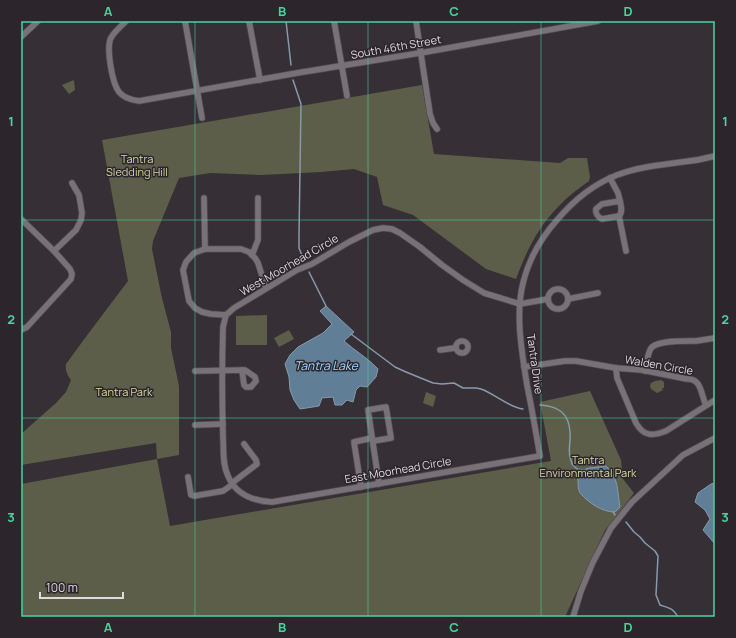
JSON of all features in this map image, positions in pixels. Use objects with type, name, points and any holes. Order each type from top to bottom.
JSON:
[{"type":"street","points":[[21,37],[38,21]]},
{"type":"street","name":"South 46th Street","points":[[126,21],[114,34],[110,41],[109,50],[111,65],[115,86],[119,92],[125,97],[139,101],[422,53],[598,21]]},
{"type":"street","points":[[185,21],[202,118]]},
{"type":"street","points":[[249,21],[260,80]]},
{"type":"street","points":[[334,21],[347,96]]},
{"type":"street","points":[[416,21],[430,114],[437,129]]},
{"type":"street","name":"Tantra Drive","points":[[540,456],[520,341],[520,304],[522,284],[538,244],[547,231],[568,208],[596,185],[618,174],[643,167],[715,156]]},
{"type":"street","points":[[610,178],[618,192],[622,209],[619,216],[626,251]]},
{"type":"street","points":[[54,251],[76,230],[81,220],[82,213],[79,195],[72,183]]},
{"type":"street","points":[[204,198],[205,249]]},
{"type":"street","points":[[252,255],[258,240],[258,198]]},
{"type":"street","points":[[619,216],[601,219],[597,215],[596,210],[602,204],[620,201]]},
{"type":"street","points":[[21,218],[54,251],[70,269],[72,274],[71,279],[27,326],[21,330]]},
{"type":"street","name":"West Moorhead Circle","points":[[226,316],[234,308],[297,270],[312,264],[367,233],[383,228],[392,229],[400,233],[471,286],[484,293],[520,304]]},
{"type":"street","points":[[232,483],[224,467],[223,327],[226,316],[202,312],[195,308],[189,301],[183,268],[191,255],[205,249],[241,249],[249,252],[255,258],[266,288]]},
{"type":"street","points":[[559,290],[566,294],[568,299],[567,304],[564,307],[558,309],[550,305],[548,299],[552,292],[559,290]]},
{"type":"street","points":[[568,299],[598,293]]},
{"type":"street","points":[[520,304],[548,299]]},
{"type":"street","points":[[645,371],[648,353],[652,347],[658,344],[679,340],[696,341],[715,338]]},
{"type":"street","points":[[440,350],[456,348]]},
{"type":"street","name":"Walden Circle","points":[[524,367],[571,361],[645,371],[694,380],[698,384],[706,405]]},
{"type":"street","name":"Walden Circle","points":[[616,368],[617,378],[639,429],[651,435],[659,434],[715,400]]},
{"type":"street","points":[[195,371],[242,370]]},
{"type":"street","points":[[361,487],[354,442],[372,440],[391,438],[386,407],[368,410],[372,440],[379,484]]},
{"type":"street","points":[[195,425],[223,424]]},
{"type":"street","points":[[573,617],[581,591],[593,562],[611,528],[632,502],[683,455],[715,438]]},
{"type":"street","points":[[188,477],[191,495],[194,496],[223,491],[257,464],[256,460],[244,444]]},
{"type":"street","name":"East Moorhead Circle","points":[[232,483],[241,493],[250,498],[259,501],[272,502],[540,456]]},
{"type":"green space","points":[[74,80],[75,90],[69,94],[62,85]]},
{"type":"green space","name":"Tantra Park","points":[[422,85],[434,154],[560,163],[568,158],[587,158],[590,177],[589,181],[565,200],[544,223],[528,250],[516,279],[486,269],[413,215],[383,205],[377,177],[354,169],[262,175],[210,173],[179,178],[153,241],[152,249],[171,332],[171,348],[179,386],[179,455],[157,459],[156,443],[21,465],[21,434],[56,403],[66,392],[71,380],[68,376],[66,364],[128,281],[102,140]]},
{"type":"green space","points":[[267,315],[267,345],[236,345],[236,316]]},
{"type":"green space","points":[[289,330],[294,339],[279,347],[274,338]]},
{"type":"green space","points":[[661,380],[664,382],[664,388],[657,393],[651,389],[650,386],[651,383]]},
{"type":"green space","name":"Tantra Environmental Park","points":[[590,391],[621,460],[623,479],[634,493],[605,530],[565,617],[21,617],[21,484],[157,459],[170,526],[551,461],[540,402]]},
{"type":"green space","points":[[426,392],[436,396],[433,407],[423,403]]},
{"type":"water","name":"Tantra Lake","points":[[326,306],[354,332],[344,341],[378,369],[376,377],[367,387],[360,386],[356,390],[353,402],[347,400],[342,405],[335,405],[333,397],[322,398],[319,406],[300,409],[290,390],[289,377],[285,364],[290,355],[298,347],[323,333],[332,324],[320,311]]},
{"type":"water","points":[[606,466],[613,475],[617,485],[620,507],[615,512],[601,509],[592,504],[581,494],[578,488],[577,475],[579,469],[583,470]]},
{"type":"water","points":[[715,483],[715,544],[703,530],[710,519],[705,510],[695,502],[698,493]]},
{"type":"waterway","points":[[286,21],[291,65]]},
{"type":"waterway","points":[[293,80],[301,104],[299,248],[303,258]]},
{"type":"waterway","points":[[309,272],[326,306]]},
{"type":"waterway","points":[[351,334],[395,367],[406,372],[433,383],[454,383],[463,388],[481,389],[512,406],[523,409]]},
{"type":"waterway","points":[[540,405],[552,407],[565,415],[569,425],[569,454],[573,465],[579,470]]},
{"type":"waterway","points":[[626,522],[634,532],[655,551],[658,556],[656,595],[660,605],[672,610],[678,617]]},
{"type":"park label","name":"Tantra Sledding Hill","points":[[137,165]]}]
